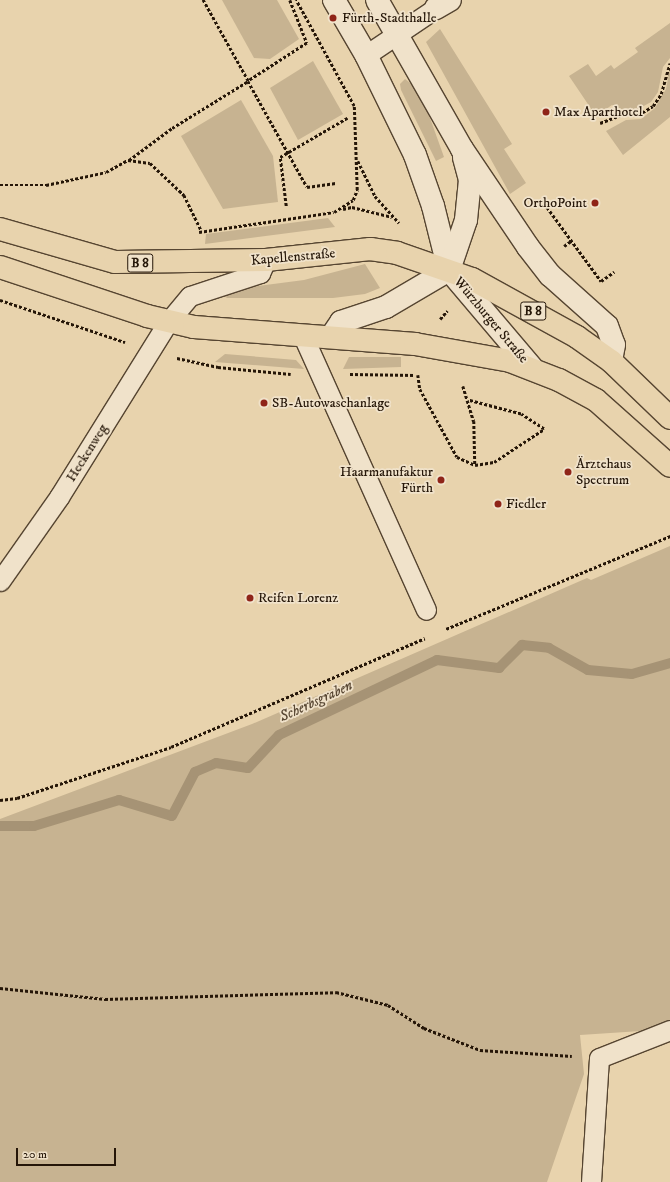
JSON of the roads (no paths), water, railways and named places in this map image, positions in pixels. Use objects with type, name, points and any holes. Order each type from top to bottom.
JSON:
[{"type":"main road","name":"Kapellenstraße","points":[[0,229],[115,262],[266,260],[370,249],[397,253],[449,270]]},
{"type":"main road","points":[[0,267],[168,322],[303,336],[331,337],[455,349],[532,368]]},
{"type":"main road","name":"Würzburger Straße","points":[[449,270],[535,312],[611,361],[670,418]]},
{"type":"main road","name":"Würzburger Straße","points":[[532,368],[596,400],[670,466]]},
{"type":"street","name":"Würzburger Straße","points":[[334,0],[366,55],[414,155],[433,206],[449,270],[532,368]]},
{"type":"street","name":"Würzburger Straße","points":[[377,0],[398,34],[462,149],[550,275],[608,326],[614,345],[611,361]]},
{"type":"street","name":"Würzburger Straße","points":[[449,270],[466,220],[470,180],[462,149]]},
{"type":"street","points":[[331,337],[341,322],[386,307],[449,270]]},
{"type":"lane","points":[[366,55],[443,4]]},
{"type":"lane","name":"Heckenweg","points":[[0,581],[59,497],[168,322],[190,296],[260,273],[266,260]]},
{"type":"lane","points":[[303,336],[426,610]]},
{"type":"lane","points":[[591,1182],[599,1058],[670,1030]]},
{"type":"waterway","name":"Scherbsgraben","points":[[0,826],[34,826],[119,800],[172,816],[195,772],[216,763],[248,768],[279,735],[437,660],[499,668],[522,645],[549,648],[588,670],[632,674],[670,663]]},
{"type":"place","name":"Fürth-Stadthalle","points":[[333,18]]},
{"type":"place","name":"Max Aparthotel","points":[[546,112]]},
{"type":"place","name":"OrthoPoint","points":[[595,203]]},
{"type":"place","name":"SB-Autowaschanlage","points":[[264,403]]},
{"type":"place","name":"Ärztehaus Spectrum","points":[[568,472]]},
{"type":"place","name":"Haarmanufaktur Fürth","points":[[441,480]]},
{"type":"place","name":"Fiedler","points":[[498,504]]},
{"type":"place","name":"Reifen Lorenz","points":[[250,598]]}]
